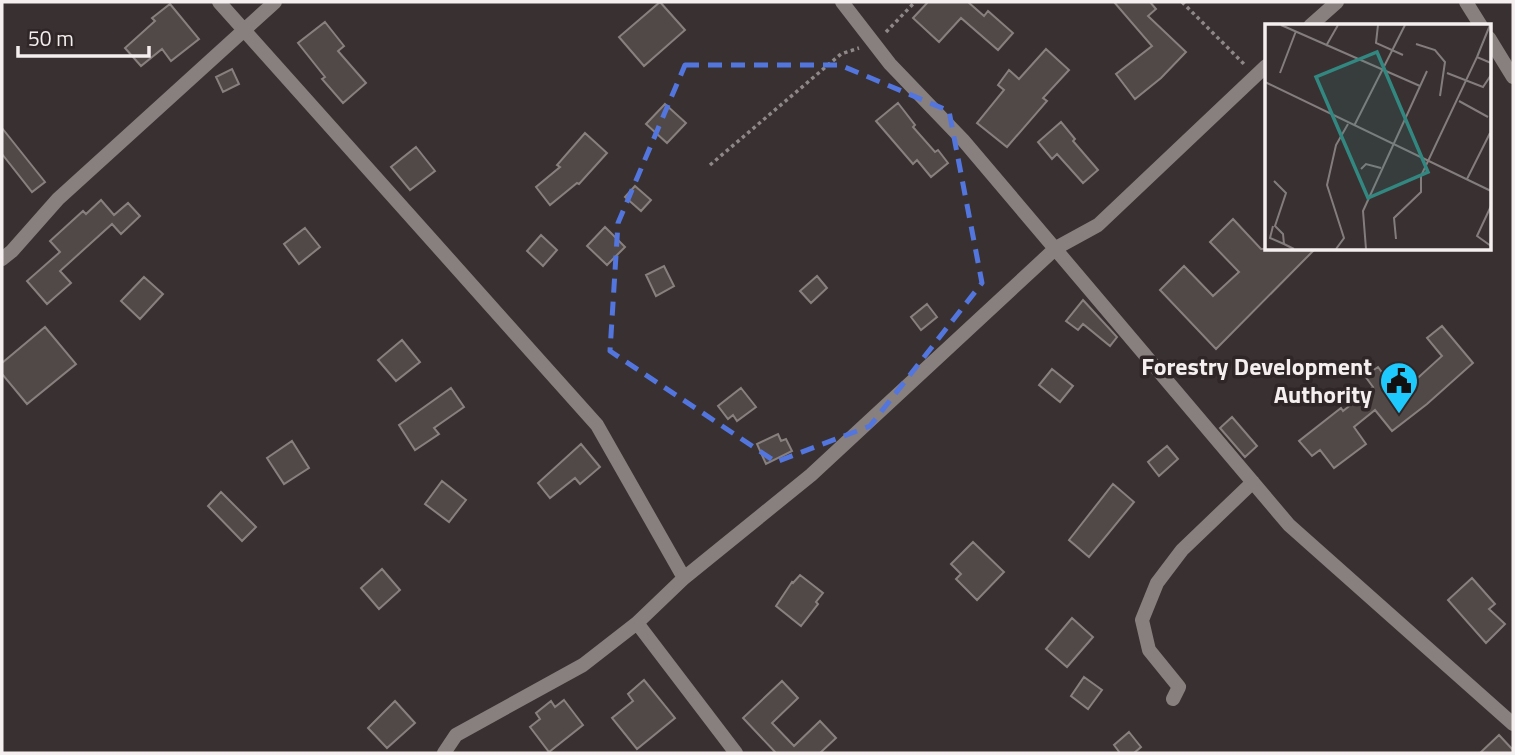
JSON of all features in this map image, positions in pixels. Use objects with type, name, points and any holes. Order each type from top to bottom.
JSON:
[{"type":"street","points":[[219,2],[597,425],[684,578]]},
{"type":"street","points":[[2,259],[58,199],[275,2]]},
{"type":"street","points":[[842,2],[890,64],[963,140],[1289,525],[1513,724]]},
{"type":"street","points":[[1312,24],[1337,2]]},
{"type":"street","points":[[1466,2],[1480,24]]},
{"type":"street","points":[[1490,40],[1513,77]]},
{"type":"street","points":[[443,753],[456,735],[583,664],[637,623],[684,578],[811,475],[1056,248],[1098,225],[1261,71]]},
{"type":"street","points":[[1173,699],[1179,687],[1149,650],[1142,620],[1157,583],[1182,550],[1253,482]]},
{"type":"street","points":[[637,623],[736,753]]},
{"type":"path","points":[[710,165],[841,54],[874,43],[915,2]]},
{"type":"path","points":[[1182,2],[1261,71]]},
{"type":"highlighted area","points":[[685,65],[840,65],[949,111],[982,283],[870,426],[776,462],[610,351],[618,223]]},
{"type":"building","points":[[660,2],[685,30],[644,66],[619,37]]},
{"type":"building","points":[[928,2],[968,2],[984,16],[988,11],[1013,33],[998,50],[961,18],[939,42],[913,18]]},
{"type":"building","points":[[1114,2],[1150,2],[1156,9],[1148,16],[1186,52],[1161,78],[1135,99],[1116,74],[1152,46]]},
{"type":"building","points":[[170,4],[199,39],[171,61],[162,49],[141,66],[125,48],[155,21],[152,18]]},
{"type":"building","points":[[325,22],[344,46],[338,51],[366,83],[343,103],[322,79],[325,77],[298,43]]},
{"type":"building","points":[[1046,49],[1069,70],[1043,98],[1047,101],[1007,147],[977,123],[1004,90],[998,85],[1009,70],[1019,79]]},
{"type":"building","points":[[232,69],[239,84],[223,92],[216,77]]},
{"type":"building","points":[[898,103],[915,125],[913,127],[948,163],[931,177],[917,160],[913,164],[876,121]]},
{"type":"building","points":[[665,104],[686,123],[667,143],[646,124]]},
{"type":"building","points":[[1061,122],[1098,170],[1083,183],[1057,154],[1052,159],[1038,142]]},
{"type":"building","points":[[2,128],[45,182],[32,192],[2,154]]},
{"type":"building","points":[[585,133],[607,153],[579,184],[550,205],[536,187],[560,167],[557,165]]},
{"type":"building","points":[[416,147],[435,171],[410,190],[391,167]]},
{"type":"building","points":[[635,186],[651,200],[641,211],[625,197]]},
{"type":"building","points":[[101,200],[114,215],[128,203],[140,216],[121,234],[112,224],[60,271],[71,283],[47,304],[27,281],[60,252],[50,241],[83,211],[86,214]]},
{"type":"building","points":[[1233,219],[1261,249],[1314,250],[1216,349],[1160,290],[1184,266],[1213,296],[1239,272],[1210,242]]},
{"type":"building","points":[[605,227],[625,247],[607,265],[587,246]]},
{"type":"building","points":[[305,228],[320,247],[299,264],[284,244]]},
{"type":"building","points":[[541,235],[557,250],[543,266],[527,251]]},
{"type":"building","points":[[664,266],[674,286],[656,296],[646,275]]},
{"type":"building","points":[[817,276],[827,288],[811,303],[800,291]]},
{"type":"building","points":[[144,277],[163,294],[140,319],[121,301]]},
{"type":"building","points":[[1083,300],[1117,337],[1110,346],[1083,324],[1078,330],[1066,321]]},
{"type":"building","points":[[927,304],[937,317],[921,330],[911,317]]},
{"type":"building","points":[[1442,326],[1473,363],[1392,431],[1375,410],[1354,427],[1366,444],[1334,468],[1320,450],[1312,456],[1299,441],[1373,387],[1365,376],[1378,367],[1399,395],[1442,356],[1427,338]]},
{"type":"building","points":[[45,327],[76,364],[27,404],[2,374],[2,363]]},
{"type":"building","points":[[402,340],[420,362],[396,381],[378,360]]},
{"type":"building","points":[[1052,369],[1073,386],[1060,402],[1039,385]]},
{"type":"building","points":[[451,388],[464,407],[434,428],[439,434],[415,450],[399,425]]},
{"type":"building","points":[[741,388],[756,407],[737,421],[733,415],[728,419],[718,406]]},
{"type":"building","points":[[1232,417],[1257,446],[1245,457],[1220,428]]},
{"type":"building","points":[[778,434],[781,441],[786,439],[792,451],[766,464],[757,444]]},
{"type":"building","points":[[292,441],[309,468],[284,484],[267,458]]},
{"type":"building","points":[[581,444],[600,467],[580,484],[575,478],[550,498],[538,483]]},
{"type":"building","points":[[1167,446],[1178,459],[1159,476],[1148,462]]},
{"type":"building","points":[[442,481],[466,500],[449,522],[425,504]]},
{"type":"building","points":[[1113,484],[1134,502],[1089,557],[1069,540]]},
{"type":"building","points":[[221,492],[256,527],[242,541],[208,506]]},
{"type":"building","points":[[973,542],[1004,572],[977,600],[956,579],[961,574],[951,564]]},
{"type":"building","points":[[382,569],[400,590],[379,609],[361,588]]},
{"type":"building","points":[[800,575],[823,593],[801,626],[776,606]]},
{"type":"building","points":[[1472,578],[1495,604],[1489,609],[1505,624],[1486,643],[1448,600]]},
{"type":"building","points":[[1072,618],[1093,637],[1067,667],[1046,649]]},
{"type":"building","points":[[1084,677],[1102,690],[1088,709],[1071,696]]},
{"type":"building","points":[[644,680],[675,718],[637,749],[612,718],[633,701],[628,694]]},
{"type":"building","points":[[782,681],[798,698],[772,723],[794,746],[820,721],[836,738],[820,753],[776,753],[743,718]]},
{"type":"building","points":[[564,700],[583,725],[549,752],[530,727],[540,719],[536,713],[551,701],[555,707]]},
{"type":"building","points":[[395,701],[415,723],[387,748],[368,728]]},
{"type":"building","points":[[1129,732],[1141,747],[1134,753],[1120,753],[1114,745]]},
{"type":"building","points":[[1499,735],[1513,753],[1480,753]]},
{"type":"place","name":"Forestry Development Authority","points":[[1399,415]]}]
